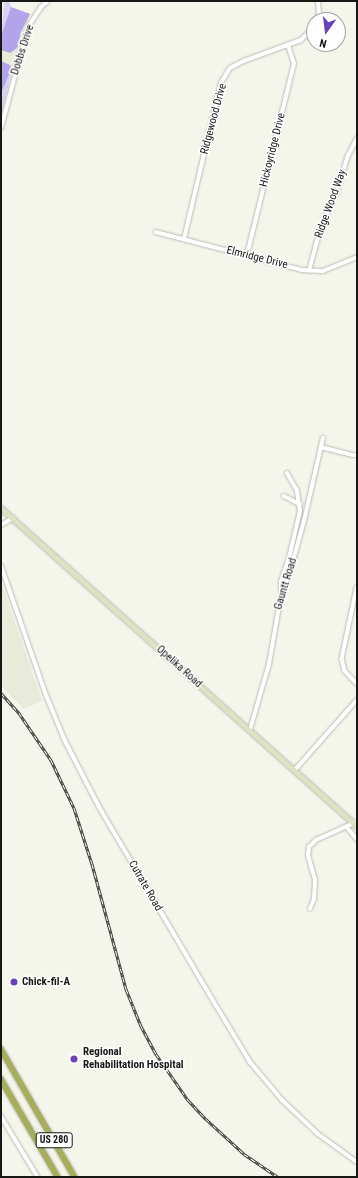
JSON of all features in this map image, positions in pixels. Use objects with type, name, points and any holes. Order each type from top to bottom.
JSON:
[{"type":"highway","name":"US 280","points":[[1,1049],[75,1177]]},
{"type":"highway","name":"US 280","points":[[1,1078],[58,1177]]},
{"type":"main road","name":"Opelika Road","points":[[2,509],[355,825]]},
{"type":"street","name":"Dobbs Drive","points":[[1,128],[28,27],[41,7],[48,1]]},
{"type":"street","points":[[318,1],[319,12]]},
{"type":"street","name":"Ridgewood Drive","points":[[184,239],[221,83],[230,68],[244,61],[301,40],[306,35]]},
{"type":"street","name":"Hickoyridge Drive","points":[[247,255],[294,64],[288,45]]},
{"type":"street","name":"Ridge Wood Way","points":[[309,271],[317,241],[330,205],[337,191],[348,156],[357,138]]},
{"type":"street","name":"Elmridge Drive","points":[[156,232],[309,271],[323,271],[357,257]]},
{"type":"street","name":"Gauntt Road","points":[[250,730],[269,664],[282,595],[299,541],[323,438]]},
{"type":"street","points":[[321,447],[354,455]]},
{"type":"street","points":[[282,595],[280,587],[296,530],[300,504],[295,487],[287,474]]},
{"type":"street","points":[[284,496],[300,504]]},
{"type":"street","points":[[1,525],[13,518]]},
{"type":"street","name":"Cutrate Road","points":[[1,566],[46,695],[65,741],[99,807],[215,1005],[250,1062],[282,1100],[318,1134],[357,1162]]},
{"type":"street","points":[[357,588],[342,659],[345,671],[357,684]]},
{"type":"street","points":[[295,770],[357,700]]},
{"type":"street","points":[[310,909],[314,899],[315,880],[308,856],[309,847],[316,840],[355,825]]},
{"type":"street","points":[[347,827],[357,839]]},
{"type":"street","points":[[1,1116],[38,1177]]},
{"type":"shaded area","points":[[1,1],[9,1],[11,7],[30,14],[1,119]]},
{"type":"shaded area","points":[[5,1],[9,1],[11,7],[1,36]]},
{"type":"shaded area","points":[[11,7],[30,14],[21,32],[17,48],[10,53],[1,50],[1,36]]},
{"type":"shaded area","points":[[1,61],[10,65],[11,70],[1,93]]},
{"type":"shaded area","points":[[10,65],[12,69],[1,116],[1,93],[11,70]]},
{"type":"shaded area","points":[[1,581],[42,701],[24,709],[1,686]]},
{"type":"railway","points":[[1,693],[19,713],[51,760],[74,808],[92,864],[126,989],[141,1026],[156,1054],[188,1100],[206,1119],[244,1154],[278,1177]]},
{"type":"place","name":"Chick-fil-A","points":[[14,982]]},
{"type":"place","name":"Regional Rehabilitation Hospital","points":[[74,1059]]}]
